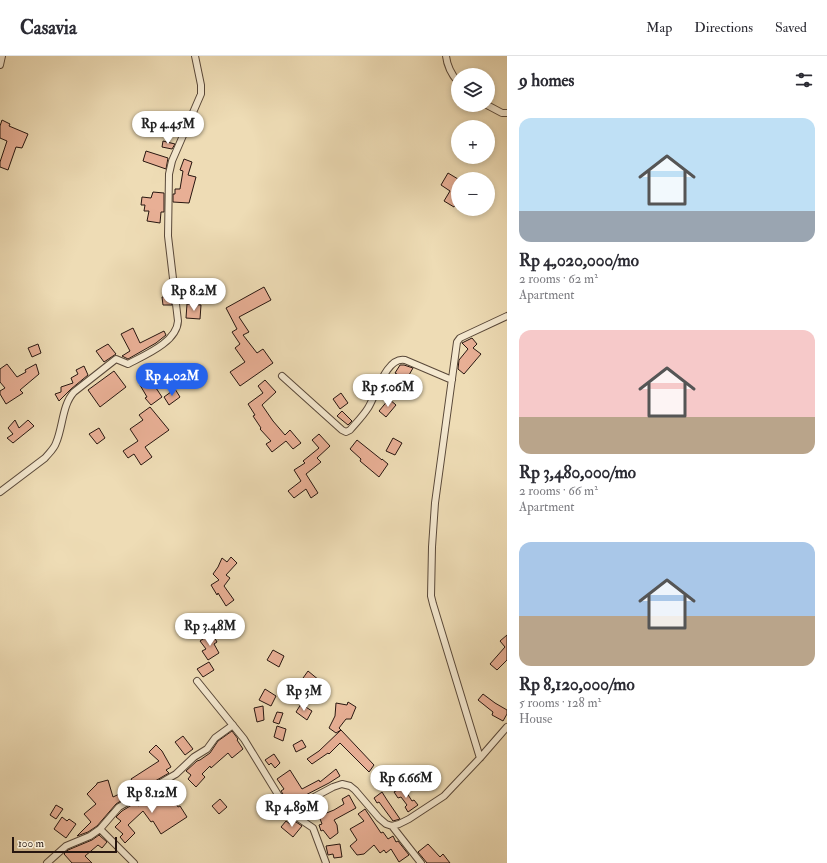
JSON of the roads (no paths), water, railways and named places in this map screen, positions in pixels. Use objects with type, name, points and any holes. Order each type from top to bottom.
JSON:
[{"type":"street","points":[[0,65],[2,56]]},
{"type":"street","points":[[0,492],[50,453],[56,442],[69,398],[74,392],[116,359],[128,364],[165,343],[170,339],[178,327],[168,236],[169,174],[172,161],[201,94],[201,85],[195,56]]},
{"type":"street","points":[[446,56],[446,61],[451,70]]},
{"type":"street","points":[[495,109],[502,113],[507,113]]},
{"type":"street","points":[[480,758],[435,614],[431,596],[432,546],[435,502],[456,347],[460,338],[507,316]]},
{"type":"street","points":[[282,376],[346,432],[350,430],[367,410],[388,368],[398,360],[408,361],[452,380]]},
{"type":"street","points":[[198,681],[246,742],[288,811],[313,828],[326,863]]},
{"type":"street","points":[[47,863],[66,846],[90,836],[100,829],[119,807],[176,774],[191,759],[206,749],[215,738],[233,725]]},
{"type":"street","points":[[392,826],[410,820],[444,796],[480,758],[507,726]]},
{"type":"street","points":[[288,811],[333,787],[342,784],[350,786],[379,818],[386,824],[392,826],[421,863]]},
{"type":"street","points":[[100,829],[134,863]]}]
